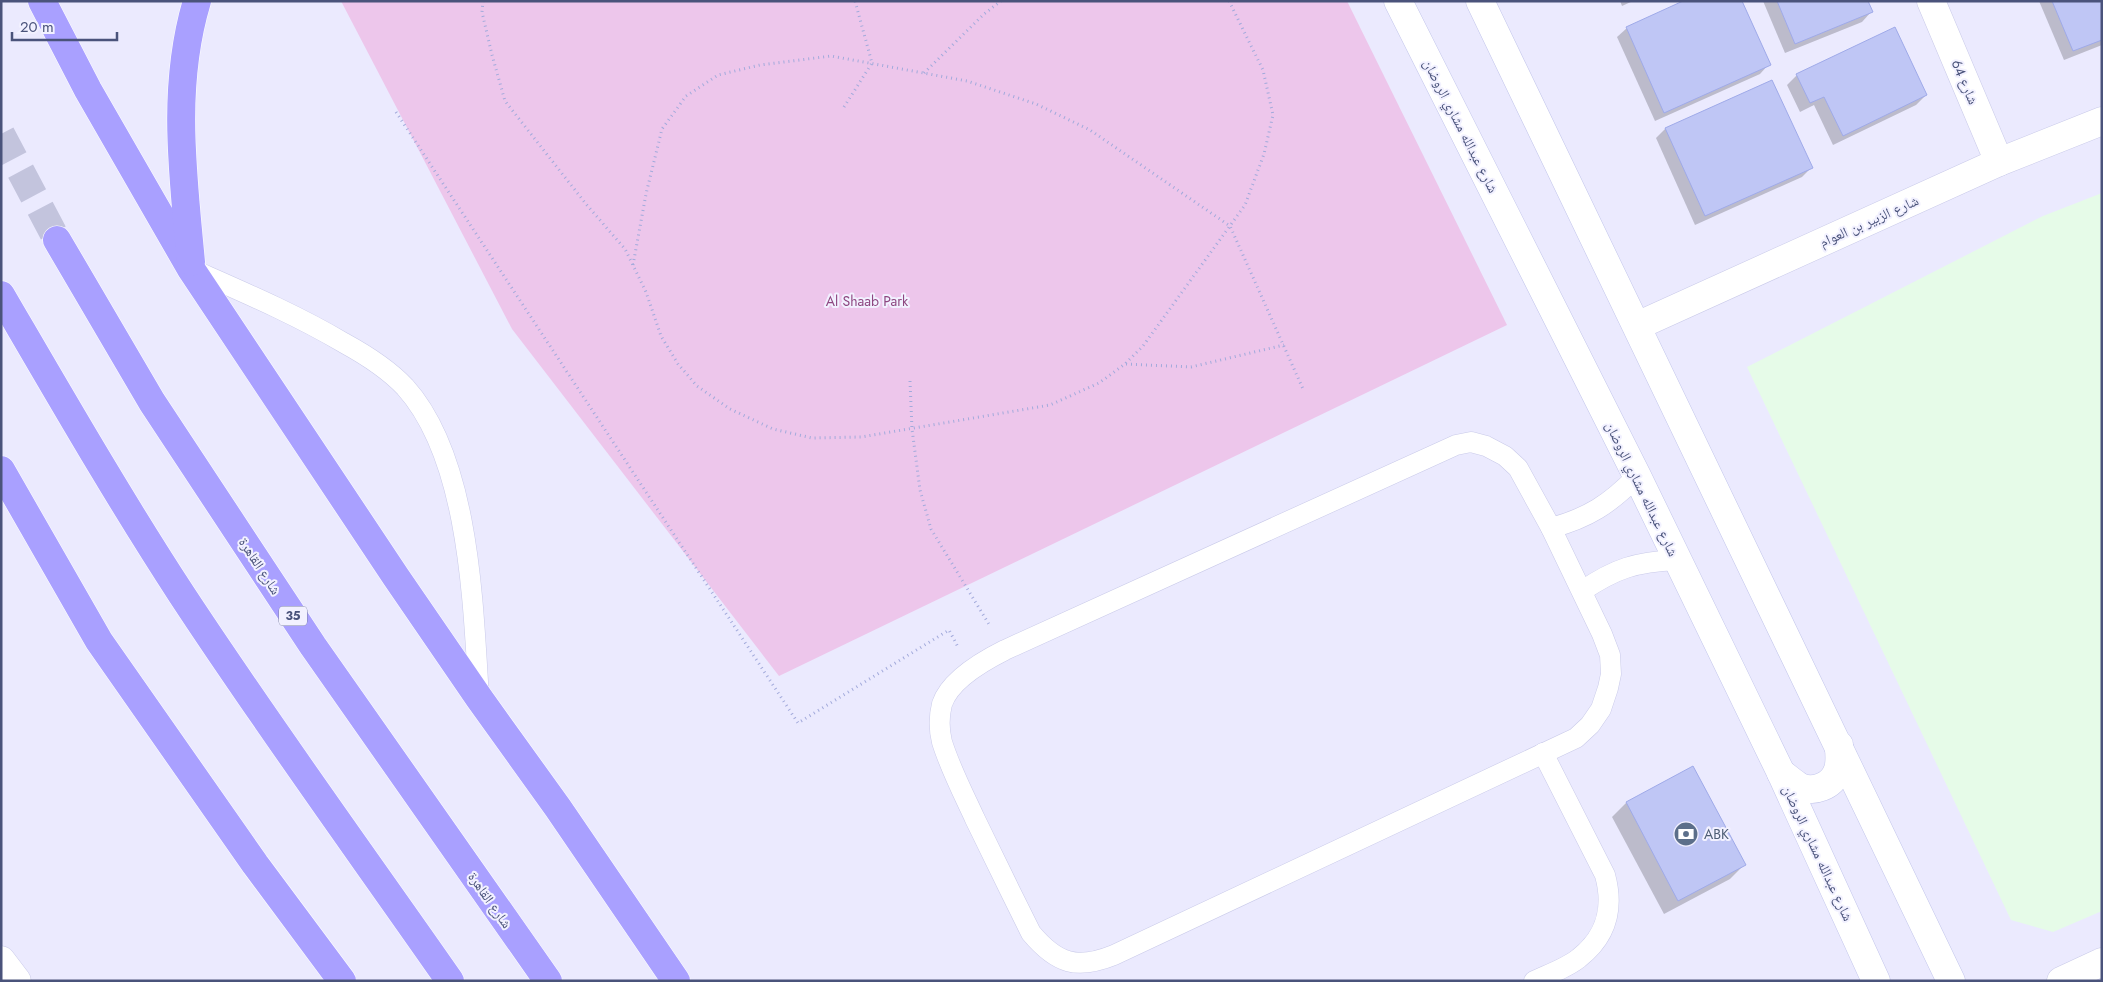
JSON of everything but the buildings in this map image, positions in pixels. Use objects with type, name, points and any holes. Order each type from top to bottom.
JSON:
[{"type":"main road","points":[[42,1],[88,90],[191,269],[479,698],[558,808],[676,981]]},
{"type":"main road","points":[[191,269],[180,144],[183,65],[190,25],[197,1]]},
{"type":"main road","name":"شارع القاهرة","points":[[57,240],[152,402],[313,646],[548,981]]},
{"type":"main road","points":[[1,295],[84,438],[180,593],[282,745],[450,981]]},
{"type":"main road","points":[[1,470],[99,641],[255,864],[342,981]]},
{"type":"street","name":"شارع عبدالله مشاري الروضان","points":[[1398,1],[1637,476],[1781,773],[1876,981]]},
{"type":"street","points":[[1480,1],[1839,744],[1951,981]]},
{"type":"street","name":"شارع 64","points":[[1931,1],[1999,162]]},
{"type":"street","name":"شارع الزبير بن العوام","points":[[1637,326],[1999,162],[2102,121]]},
{"type":"street","points":[[1781,773],[1801,787],[1811,790],[1829,783],[1838,772],[1839,744]]},
{"type":"street","points":[[1,960],[17,981]]},
{"type":"street","points":[[2061,981],[2102,962]]},
{"type":"lane","points":[[191,269],[286,312],[372,359],[405,388],[433,428],[451,472],[464,535],[475,631],[479,698]]},
{"type":"lane","points":[[1471,442],[1486,446],[1505,456],[1518,468],[1551,528],[1602,634],[1610,655],[1611,674],[1601,709],[1590,725],[1576,738],[1114,955],[1098,962],[1079,964],[1059,957],[1042,946],[1031,933],[963,793],[942,741],[939,724],[942,704],[951,687],[1005,650],[1456,445],[1471,442]]},
{"type":"lane","points":[[1551,528],[1575,521],[1598,510],[1619,495],[1637,476]]},
{"type":"lane","points":[[1582,591],[1603,577],[1626,567],[1650,561],[1677,560]]},
{"type":"lane","points":[[1538,980],[1578,959],[1591,947],[1602,932],[1609,910],[1610,892],[1605,875],[1543,753]]},
{"type":"path","points":[[483,1],[482,12],[505,101],[624,249],[646,292],[661,336],[678,364],[697,386],[730,409],[773,429],[812,438],[861,436],[1050,405],[1099,382],[1125,364],[1142,346],[1245,205],[1264,154],[1273,115],[1263,70],[1228,1]]},
{"type":"path","points":[[844,107],[872,63],[855,1]]},
{"type":"path","points":[[923,73],[984,14],[1001,1]]},
{"type":"path","points":[[633,266],[646,194],[662,129],[686,96],[718,74],[760,66],[831,56],[872,63],[967,81],[1036,104],[1082,126],[1230,226],[1304,389]]},
{"type":"path","points":[[396,112],[798,723],[949,630],[972,671]]},
{"type":"path","points":[[1125,364],[1191,368],[1284,346]]},
{"type":"path","points":[[910,381],[912,428],[920,490],[931,529],[1005,650]]},
{"type":"shaded area","points":[[2102,193],[2102,911],[2053,932],[2011,920],[1747,367],[2043,216]]},
{"type":"green space","name":"Al Shaab Park","points":[[341,1],[1347,1],[1507,325],[779,676],[512,329]]},
{"type":"tunnel","points":[[1,134],[57,240]]},
{"type":"place","name":"ABK","points":[[1686,834]]}]
